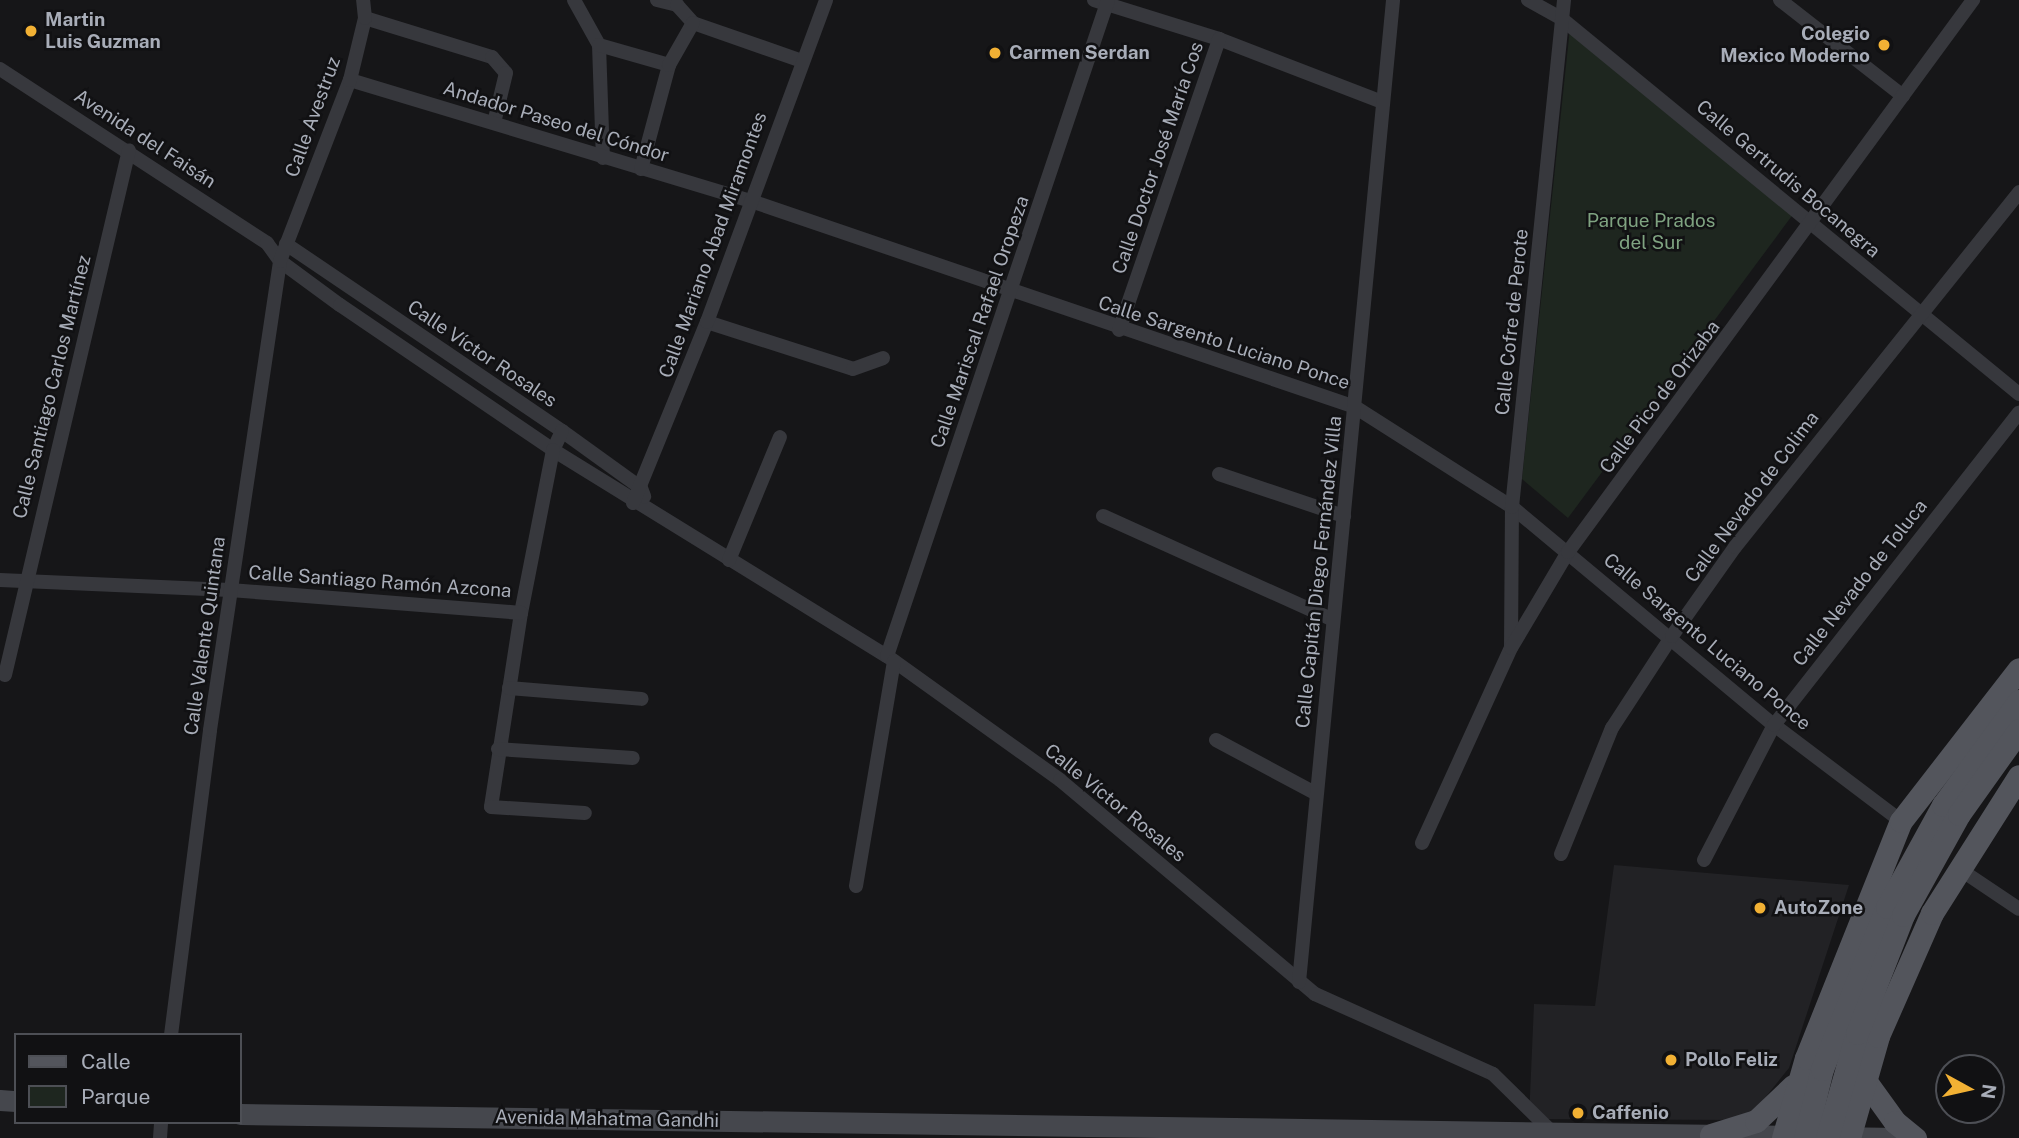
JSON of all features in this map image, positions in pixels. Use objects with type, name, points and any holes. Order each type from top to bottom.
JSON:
[{"type":"main road","points":[[1711,1135],[1742,1128],[1769,1112],[1792,1088],[1901,821],[2019,669]]},
{"type":"main road","points":[[1791,1137],[1822,1069],[1887,907],[1943,805],[2019,701]]},
{"type":"main road","points":[[1842,1138],[1857,1033],[1903,915],[1959,814],[2019,730]]},
{"type":"main road","points":[[1842,1138],[1857,1107],[1864,1079],[1932,913],[1958,868],[2019,776]]},
{"type":"main road","points":[[1791,1137],[1796,1090],[1806,1058]]},
{"type":"main road","points":[[1864,1079],[1895,1122],[1915,1138]]},
{"type":"main road","points":[[1796,1090],[1805,1110],[1824,1118],[1857,1107]]},
{"type":"main road","name":"Avenida Mahatma Gandhi","points":[[242,1114],[1897,1138]]},
{"type":"street","name":"Calle Avestruz","points":[[286,244],[350,80],[365,18],[363,0]]},
{"type":"street","points":[[574,0],[599,45],[603,158]]},
{"type":"street","points":[[657,0],[677,5],[693,23],[802,61]]},
{"type":"street","name":"Calle Mariano Abad Miramontes","points":[[640,503],[641,488],[707,322],[826,0]]},
{"type":"street","name":"Calle Capitán Diego Fernández Villa","points":[[1299,982],[1393,0]]},
{"type":"street","name":"Calle Gertrudis Bocanegra","points":[[1528,0],[1562,19],[2019,394]]},
{"type":"street","name":"Calle Cofre de Perote","points":[[1511,648],[1512,507],[1564,0]]},
{"type":"street","points":[[1780,0],[1903,96]]},
{"type":"street","name":"Calle Pico de Orizaba","points":[[1422,843],[1511,648],[1569,552],[1813,224],[1973,0]]},
{"type":"street","points":[[1103,1],[1219,39],[1382,102]]},
{"type":"street","name":"Calle Mariscal Rafael Oropeza","points":[[856,886],[890,658],[1011,292],[1103,1]]},
{"type":"street","points":[[365,18],[492,57],[506,73],[494,123]]},
{"type":"street","points":[[641,169],[669,65],[693,23]]},
{"type":"street","name":"Calle Doctor José María Cos","points":[[1119,330],[1219,39]]},
{"type":"street","points":[[599,45],[669,65]]},
{"type":"street","name":"Avenida del Faisán","points":[[0,69],[129,150],[267,243],[280,261]]},
{"type":"street","name":"Andador Paseo del Cóndor","points":[[350,80],[751,201]]},
{"type":"street","name":"Calle Santiago Carlos Martínez","points":[[5,675],[129,150]]},
{"type":"street","name":"Calle Nevado de Colima","points":[[1561,854],[1612,728],[1672,636],[1735,547],[2019,192]]},
{"type":"street","name":"Calle Sargento Luciano Ponce","points":[[751,201],[1119,330],[1355,407],[1512,507],[1672,636],[1774,724],[1901,821]]},
{"type":"street","points":[[267,243],[286,244]]},
{"type":"street","name":"Calle Valente Quintana","points":[[172,1033],[230,590],[280,261],[286,244]]},
{"type":"street","name":"Calle Víctor Rosales","points":[[286,244],[562,431],[641,488]]},
{"type":"street","name":"Calle Víctor Rosales","points":[[280,261],[553,450],[890,658],[1060,780],[1315,994],[1493,1073],[1552,1132]]},
{"type":"street","points":[[707,322],[853,369],[883,358]]},
{"type":"street","name":"Calle Nevado de Toluca","points":[[1704,860],[1774,724],[2019,412]]},
{"type":"street","points":[[562,431],[553,450],[521,613],[491,807],[585,813]]},
{"type":"street","points":[[729,560],[780,437]]},
{"type":"street","points":[[1219,474],[1344,516]]},
{"type":"street","points":[[1104,516],[1333,620]]},
{"type":"street","name":"Calle Santiago Ramón Azcona","points":[[0,580],[230,590],[521,613]]},
{"type":"street","points":[[509,688],[642,699]]},
{"type":"street","points":[[1216,740],[1315,793]]},
{"type":"street","points":[[498,749],[633,758]]},
{"type":"street","points":[[1958,868],[2019,909]]},
{"type":"shaded area","points":[[1614,865],[1849,885],[1789,1068],[1747,1120],[1529,1119],[1534,1004],[1595,1006]]},
{"type":"green space","name":"Parque Prados del Sur","points":[[1570,28],[1794,213],[1568,518],[1522,479]]},
{"type":"place","name":"Martin Luis Guzman","points":[[31,31]]},
{"type":"place","name":"Colegio Mexico Moderno","points":[[1884,45]]},
{"type":"place","name":"Carmen Serdan","points":[[995,53]]},
{"type":"place","name":"AutoZone","points":[[1760,908]]},
{"type":"place","name":"Pollo Feliz","points":[[1671,1060]]},
{"type":"place","name":"Caffenio","points":[[1578,1113]]}]
